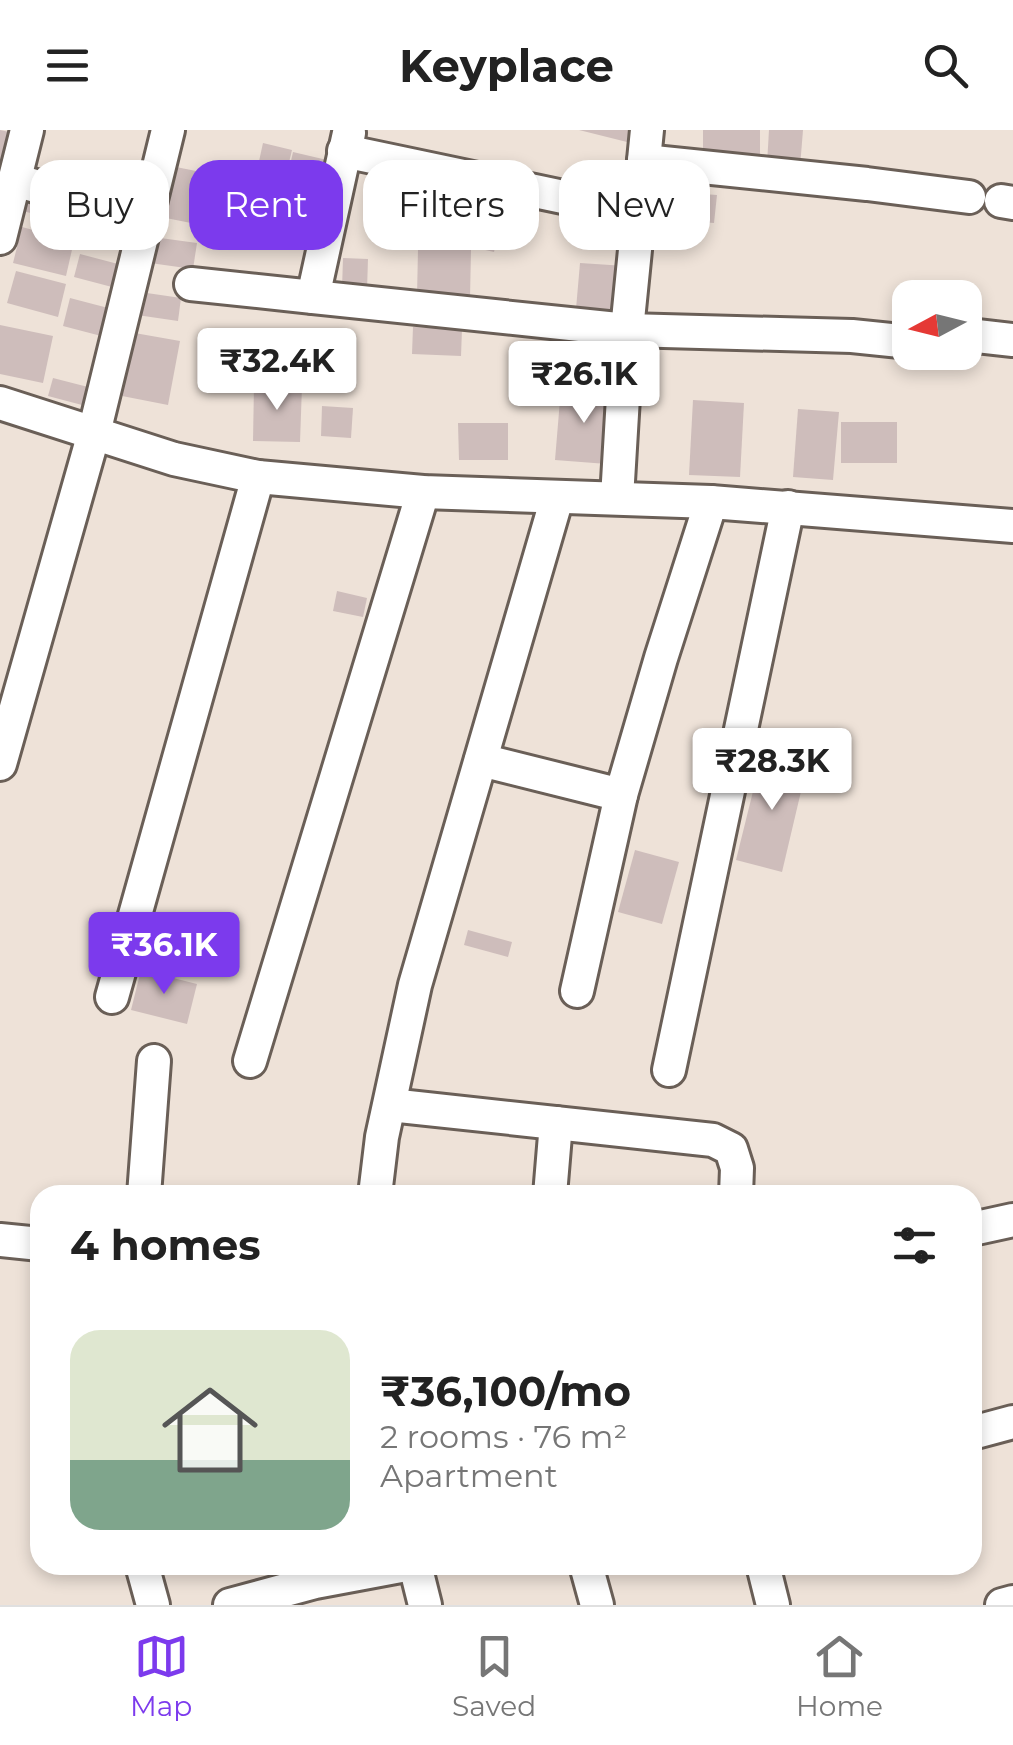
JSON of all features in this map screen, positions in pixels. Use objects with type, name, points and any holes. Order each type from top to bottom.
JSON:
[{"type":"street","points":[[0,238],[27,130]]},
{"type":"street","points":[[161,160],[168,130]]},
{"type":"street","points":[[312,297],[347,141],[559,193]]},
{"type":"street","points":[[646,146],[867,184],[994,200]]},
{"type":"street","points":[[15,180],[30,184]]},
{"type":"street","points":[[0,764],[94,433],[138,250]]},
{"type":"street","points":[[617,498],[635,250]]},
{"type":"street","points":[[191,284],[627,330],[892,340]]},
{"type":"street","points":[[982,337],[1013,340]]},
{"type":"street","points":[[0,403],[174,459],[258,477],[424,492],[711,502],[1013,526]]},
{"type":"street","points":[[112,997],[258,477]]},
{"type":"street","points":[[250,1061],[424,492]]},
{"type":"street","points":[[375,1185],[415,985],[557,498]]},
{"type":"street","points":[[577,991],[621,795],[711,502]]},
{"type":"street","points":[[670,1070],[788,507]]},
{"type":"street","points":[[481,760],[621,795]]},
{"type":"street","points":[[145,1185],[154,1061]]},
{"type":"street","points":[[390,1105],[713,1140],[731,1149],[737,1168],[736,1185]]},
{"type":"street","points":[[551,1185],[556,1123]]},
{"type":"street","points":[[982,1227],[1013,1220]]},
{"type":"street","points":[[0,1240],[30,1243]]},
{"type":"street","points":[[982,1430],[1013,1422]]},
{"type":"street","points":[[145,1575],[153,1605]]},
{"type":"street","points":[[230,1605],[311,1575]]},
{"type":"street","points":[[418,1575],[425,1605]]},
{"type":"street","points":[[589,1575],[597,1605]]},
{"type":"street","points":[[766,1575],[773,1605]]},
{"type":"street","points":[[1002,1605],[1013,1602]]},
{"type":"building","points":[[0,130],[23,135],[13,171],[0,167]]},
{"type":"building","points":[[579,130],[629,130],[627,142]]},
{"type":"building","points":[[703,130],[760,130],[760,158],[703,157]]},
{"type":"building","points":[[769,130],[803,130],[800,167],[767,164]]},
{"type":"building","points":[[263,143],[292,150],[290,160],[259,160]]},
{"type":"building","points":[[293,152],[327,160],[291,160]]},
{"type":"building","points":[[171,166],[189,170],[189,223],[169,219]]},
{"type":"building","points":[[27,192],[30,193],[30,213],[22,211]]},
{"type":"building","points":[[710,194],[717,195],[714,223],[710,223]]},
{"type":"building","points":[[22,227],[30,229],[30,250],[72,250],[66,276],[13,263]]},
{"type":"building","points":[[169,239],[189,242],[189,250],[196,250],[193,269],[150,263],[152,250],[169,250]]},
{"type":"building","points":[[418,250],[471,250],[470,298],[417,297]]},
{"type":"building","points":[[80,254],[118,264],[112,287],[74,277]]},
{"type":"building","points":[[343,258],[368,259],[367,290],[342,289]]},
{"type":"building","points":[[580,263],[625,266],[622,312],[576,309]]},
{"type":"building","points":[[16,271],[66,284],[58,317],[7,303]]},
{"type":"building","points":[[140,292],[181,298],[178,321],[137,315]]},
{"type":"building","points":[[70,298],[112,309],[105,337],[63,326]]},
{"type":"building","points":[[0,325],[53,336],[43,383],[0,374]]},
{"type":"building","points":[[413,327],[462,329],[461,356],[412,354]]},
{"type":"building","points":[[129,332],[180,341],[168,405],[117,395]]},
{"type":"building","points":[[53,378],[88,387],[82,405],[48,396]]},
{"type":"building","points":[[254,385],[302,386],[300,442],[253,441]]},
{"type":"building","points":[[561,388],[612,392],[607,464],[555,460]]},
{"type":"building","points":[[693,400],[744,403],[740,477],[689,475]]},
{"type":"building","points":[[322,406],[353,408],[351,438],[321,436]]},
{"type":"building","points":[[798,409],[839,412],[833,480],[793,477]]},
{"type":"building","points":[[841,422],[897,422],[897,463],[841,463]]},
{"type":"building","points":[[458,423],[508,423],[508,460],[459,460]]},
{"type":"building","points":[[337,591],[367,598],[363,617],[333,611]]},
{"type":"building","points":[[762,755],[807,766],[782,872],[736,860]]},
{"type":"building","points":[[635,850],[679,862],[662,924],[618,912]]},
{"type":"building","points":[[468,930],[512,942],[508,957],[464,945]]},
{"type":"building","points":[[141,970],[197,984],[187,1024],[131,1010]]}]
